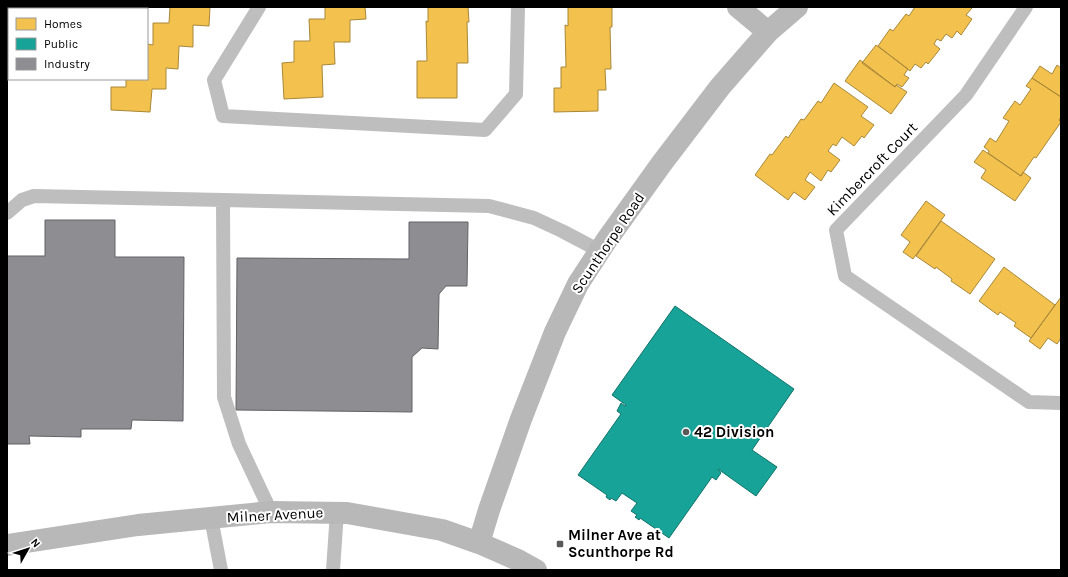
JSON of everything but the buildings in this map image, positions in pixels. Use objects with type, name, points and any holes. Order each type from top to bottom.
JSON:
[{"type":"street","points":[[738,7],[768,32]]},
{"type":"street","name":"Scunthorpe Road","points":[[479,543],[520,419],[555,332],[578,284],[689,126],[720,87],[768,32],[797,7]]},
{"type":"street","name":"Milner Avenue","points":[[7,545],[138,525],[271,512],[337,512],[442,530],[479,543],[518,560],[536,570]]},
{"type":"lane","points":[[259,7],[214,80],[223,116],[485,130],[516,94],[518,7]]},
{"type":"lane","name":"Kimbercroft Court","points":[[1026,7],[966,95],[836,230],[845,276],[1030,402],[1061,403]]},
{"type":"lane","points":[[7,213],[22,200],[34,196],[489,206],[534,218],[600,251]]},
{"type":"lane","points":[[223,200],[224,397],[239,444],[271,512]]},
{"type":"lane","points":[[333,570],[337,512]]},
{"type":"lane","points":[[211,518],[221,570]]},
{"type":"place","name":"42 Division","points":[[686,432]]},
{"type":"place","name":"Milner Ave at Scunthorpe Rd","points":[[560,544]]}]
